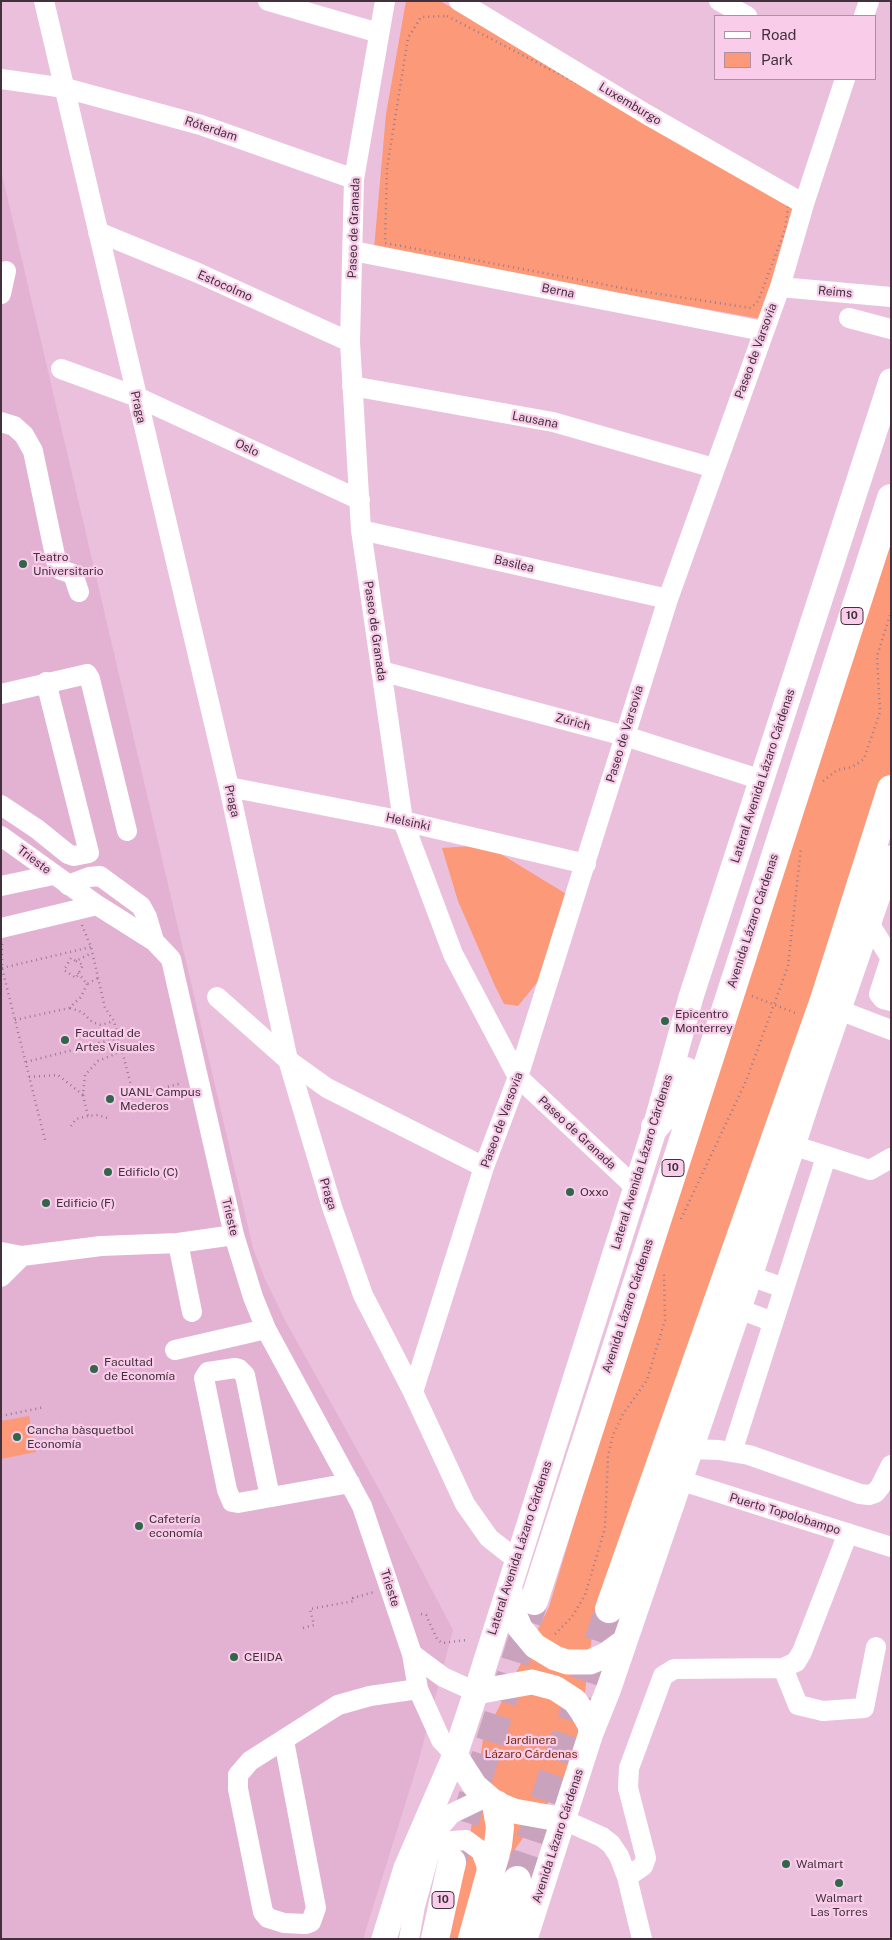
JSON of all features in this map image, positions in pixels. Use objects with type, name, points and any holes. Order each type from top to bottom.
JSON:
[{"type":"highway","name":"Avenida Lázaro Cárdenas","points":[[534,1601],[891,498]]},
{"type":"highway","points":[[835,1020],[843,983],[883,852],[886,802]]},
{"type":"highway","points":[[609,1609],[824,1000],[886,802]]},
{"type":"highway","points":[[655,1127],[673,1106],[698,1041],[708,1031],[719,1025]]},
{"type":"highway","points":[[472,1939],[500,1836],[491,1801]]},
{"type":"highway","name":"10","points":[[435,1939],[440,1858]]},
{"type":"highway","name":"Avenida Lázaro Cárdenas","points":[[499,1939],[517,1880]]},
{"type":"main road","name":"Lateral Avenida Lázaro Cárdenas","points":[[384,1939],[406,1868],[455,1755],[476,1692],[655,1127],[691,997],[891,381]]},
{"type":"main road","points":[[591,1733],[739,1309],[835,1020],[869,923],[884,895],[891,858]]},
{"type":"main road","points":[[514,1569],[510,1594],[515,1617],[526,1638],[541,1651],[567,1662],[590,1662],[606,1656],[624,1642]]},
{"type":"main road","points":[[476,1692],[526,1683],[544,1684],[555,1688],[575,1701],[588,1721],[591,1733]]},
{"type":"main road","name":"Avenida Lázaro Cárdenas","points":[[525,1939],[591,1733]]},
{"type":"main road","points":[[455,1755],[475,1786],[491,1801],[514,1811],[564,1820]]},
{"type":"street","name":"Praga","points":[[44,1],[135,396],[229,787],[288,1060],[332,1207],[363,1295],[413,1392],[465,1504],[514,1569]]},
{"type":"street","points":[[268,1],[379,33]]},
{"type":"street","name":"Paseo de Granada","points":[[385,1],[354,178],[350,342],[361,530],[403,821],[453,954],[518,1078],[635,1187]]},
{"type":"street","name":"Luxemburgo","points":[[459,1],[646,114],[804,204]]},
{"type":"street","points":[[719,1],[744,15]]},
{"type":"street","points":[[864,15],[869,1]]},
{"type":"street","name":"Róterdam","points":[[1,79],[65,88],[202,125],[354,178]]},
{"type":"street","name":"Paseo de Varsovia","points":[[413,1392],[484,1167],[518,1078],[668,599],[780,287],[844,80]]},
{"type":"street","name":"Estocolmo","points":[[98,232],[198,273],[350,342]]},
{"type":"street","name":"Berna","points":[[353,251],[764,331]]},
{"type":"street","points":[[1,294],[6,271]]},
{"type":"street","name":"Reims","points":[[780,287],[891,297]]},
{"type":"street","points":[[849,318],[891,329]]},
{"type":"street","name":"Oslo","points":[[61,369],[135,396],[360,500]]},
{"type":"street","name":"Lausana","points":[[352,386],[553,422],[714,468]]},
{"type":"street","points":[[1,422],[14,426],[24,435],[33,451],[57,565],[61,570],[74,574],[79,592]]},
{"type":"street","name":"Basilea","points":[[361,530],[668,599]]},
{"type":"street","name":"Zúrich","points":[[381,671],[625,736],[762,780]]},
{"type":"street","points":[[1,694],[84,673],[89,676],[127,831]]},
{"type":"street","points":[[1,805],[37,829],[71,856],[89,853],[46,682]]},
{"type":"street","name":"Helsinki","points":[[229,787],[403,821],[586,864]]},
{"type":"street","points":[[30,857],[37,829]]},
{"type":"street","name":"Trieste","points":[[1,836],[96,905],[154,942],[171,959],[175,969],[234,1235],[253,1298],[266,1329],[350,1483],[371,1529],[412,1654],[418,1689],[441,1740],[455,1755]]},
{"type":"street","points":[[1,886],[100,876],[141,906],[147,917],[154,942]]},
{"type":"street","points":[[2,927],[96,905]]},
{"type":"street","points":[[869,923],[891,957],[879,994],[883,999],[891,1001]]},
{"type":"street","points":[[217,996],[288,1060],[327,1088],[484,1167]]},
{"type":"street","points":[[835,1020],[891,1030]]},
{"type":"street","points":[[792,1145],[870,1170],[891,1158]]},
{"type":"street","points":[[732,1452],[826,1157]]},
{"type":"street","points":[[1,1252],[22,1256],[101,1246],[178,1243],[234,1235]]},
{"type":"street","points":[[178,1243],[192,1312]]},
{"type":"street","points":[[1,1277],[22,1256]]},
{"type":"street","points":[[750,1276],[784,1288]]},
{"type":"street","points":[[739,1309],[773,1322]]},
{"type":"street","points":[[175,1350],[266,1329]]},
{"type":"street","points":[[270,1497],[245,1375],[235,1368],[208,1372],[204,1378],[229,1498],[232,1502],[238,1503],[350,1483]]},
{"type":"street","points":[[690,1449],[749,1455],[860,1494],[868,1495],[875,1493],[880,1487],[891,1464]]},
{"type":"street","name":"Puerto Topolobampo","points":[[679,1480],[891,1547]]},
{"type":"street","points":[[627,1877],[643,1866],[646,1858],[628,1788],[629,1768],[663,1676],[674,1669],[783,1668],[796,1662],[802,1652],[848,1534]]},
{"type":"street","points":[[783,1668],[798,1705],[823,1712],[864,1708],[876,1647]]},
{"type":"street","points":[[412,1654],[443,1677],[476,1692]]},
{"type":"street","points":[[284,1741],[316,1908],[311,1922],[306,1924],[284,1923],[268,1918],[263,1912],[238,1788],[238,1775],[242,1768],[338,1705],[370,1696],[418,1689]]},
{"type":"street","points":[[440,1858],[435,1833],[444,1819],[491,1801]]},
{"type":"street","points":[[564,1820],[602,1837],[611,1844],[619,1856],[627,1877],[642,1939]]},
{"type":"street","points":[[409,1939],[415,1906],[440,1858],[452,1841],[466,1840],[481,1851],[486,1864],[488,1879]]},
{"type":"path","points":[[447,16],[532,62],[617,104],[789,200],[785,230],[758,301],[751,308],[633,290],[385,243],[387,168],[408,38],[422,17],[447,16]]},
{"type":"path","points":[[818,785],[838,770],[852,766],[864,759],[880,712],[877,656],[891,612]]},
{"type":"path","points":[[679,1223],[746,1081],[788,966],[802,846]]},
{"type":"path","points":[[76,910],[91,947],[105,1008],[114,1021],[134,1096],[199,1079]]},
{"type":"path","points":[[2,927],[2,968],[45,1140]]},
{"type":"path","points":[[2,968],[91,947]]},
{"type":"path","points":[[76,961],[92,953]]},
{"type":"path","points":[[71,958],[76,961],[83,965],[76,978],[64,970],[71,958]]},
{"type":"path","points":[[78,973],[88,984]]},
{"type":"path","points":[[69,1008],[81,997],[88,984],[98,978]]},
{"type":"path","points":[[751,996],[794,1011],[801,1017]]},
{"type":"path","points":[[15,1020],[69,1008],[82,1012],[92,1022],[101,1025],[114,1021]]},
{"type":"path","points":[[25,1062],[119,1038]]},
{"type":"path","points":[[88,1116],[83,1095],[85,1075],[98,1061],[122,1051]]},
{"type":"path","points":[[29,1077],[58,1075],[83,1095]]},
{"type":"path","points":[[71,1126],[76,1119],[88,1116],[98,1115],[106,1118]]},
{"type":"path","points":[[541,1651],[572,1617],[586,1595],[605,1528],[608,1456],[613,1435],[623,1414],[647,1380],[665,1320],[662,1280],[664,1273]]},
{"type":"path","points":[[1,1416],[45,1407]]},
{"type":"path","points":[[303,1628],[314,1625],[310,1609],[354,1601],[353,1598],[390,1588]]},
{"type":"path","points":[[421,1614],[426,1616],[437,1639],[442,1643],[466,1640]]},
{"type":"shaded area","name":"UANL Campus Mederos","points":[[1,170],[253,1248],[264,1277],[286,1322],[380,1491],[453,1630],[418,1763],[363,1939],[1,1939]]},
{"type":"green space","points":[[406,1],[440,1],[798,206],[761,319],[374,249],[386,114]]},
{"type":"green space","name":"Jardinera Lázaro Cárdenas","points":[[891,498],[891,789],[824,1000],[594,1619],[576,1764],[495,1877],[477,1939],[446,1939],[451,1912],[466,1866],[483,1739],[549,1607],[725,1021]]},
{"type":"green space","points":[[486,845],[568,895],[544,974],[518,1006],[504,1004],[495,986],[458,901],[442,848]]},
{"type":"green space","name":"Cancha bàsquetbol Economía","points":[[29,1416],[36,1452],[1,1459],[1,1421]]},
{"type":"tunnel","points":[[452,1862],[534,1601]]},
{"type":"tunnel","points":[[517,1880],[609,1609]]},
{"type":"place","name":"Teatro Universitario","points":[[23,564]]},
{"type":"place","name":"Epicentro Monterrey","points":[[665,1021]]},
{"type":"place","name":"Facultad de Artes Visuales","points":[[65,1040]]},
{"type":"place","name":"UANL Campus Mederos","points":[[110,1099]]},
{"type":"place","name":"EdificIo (C)","points":[[108,1172]]},
{"type":"place","name":"Oxxo","points":[[570,1192]]},
{"type":"place","name":"Edificio (F)","points":[[46,1203]]},
{"type":"place","name":"Facultad de Economía","points":[[94,1369]]},
{"type":"place","name":"Cancha bàsquetbol Economía","points":[[17,1437]]},
{"type":"place","name":"Cafetería economía","points":[[139,1526]]},
{"type":"place","name":"CEIIDA","points":[[234,1657]]},
{"type":"place","name":"Walmart","points":[[786,1864]]},
{"type":"place","name":"Walmart Las Torres","points":[[839,1883]]}]
